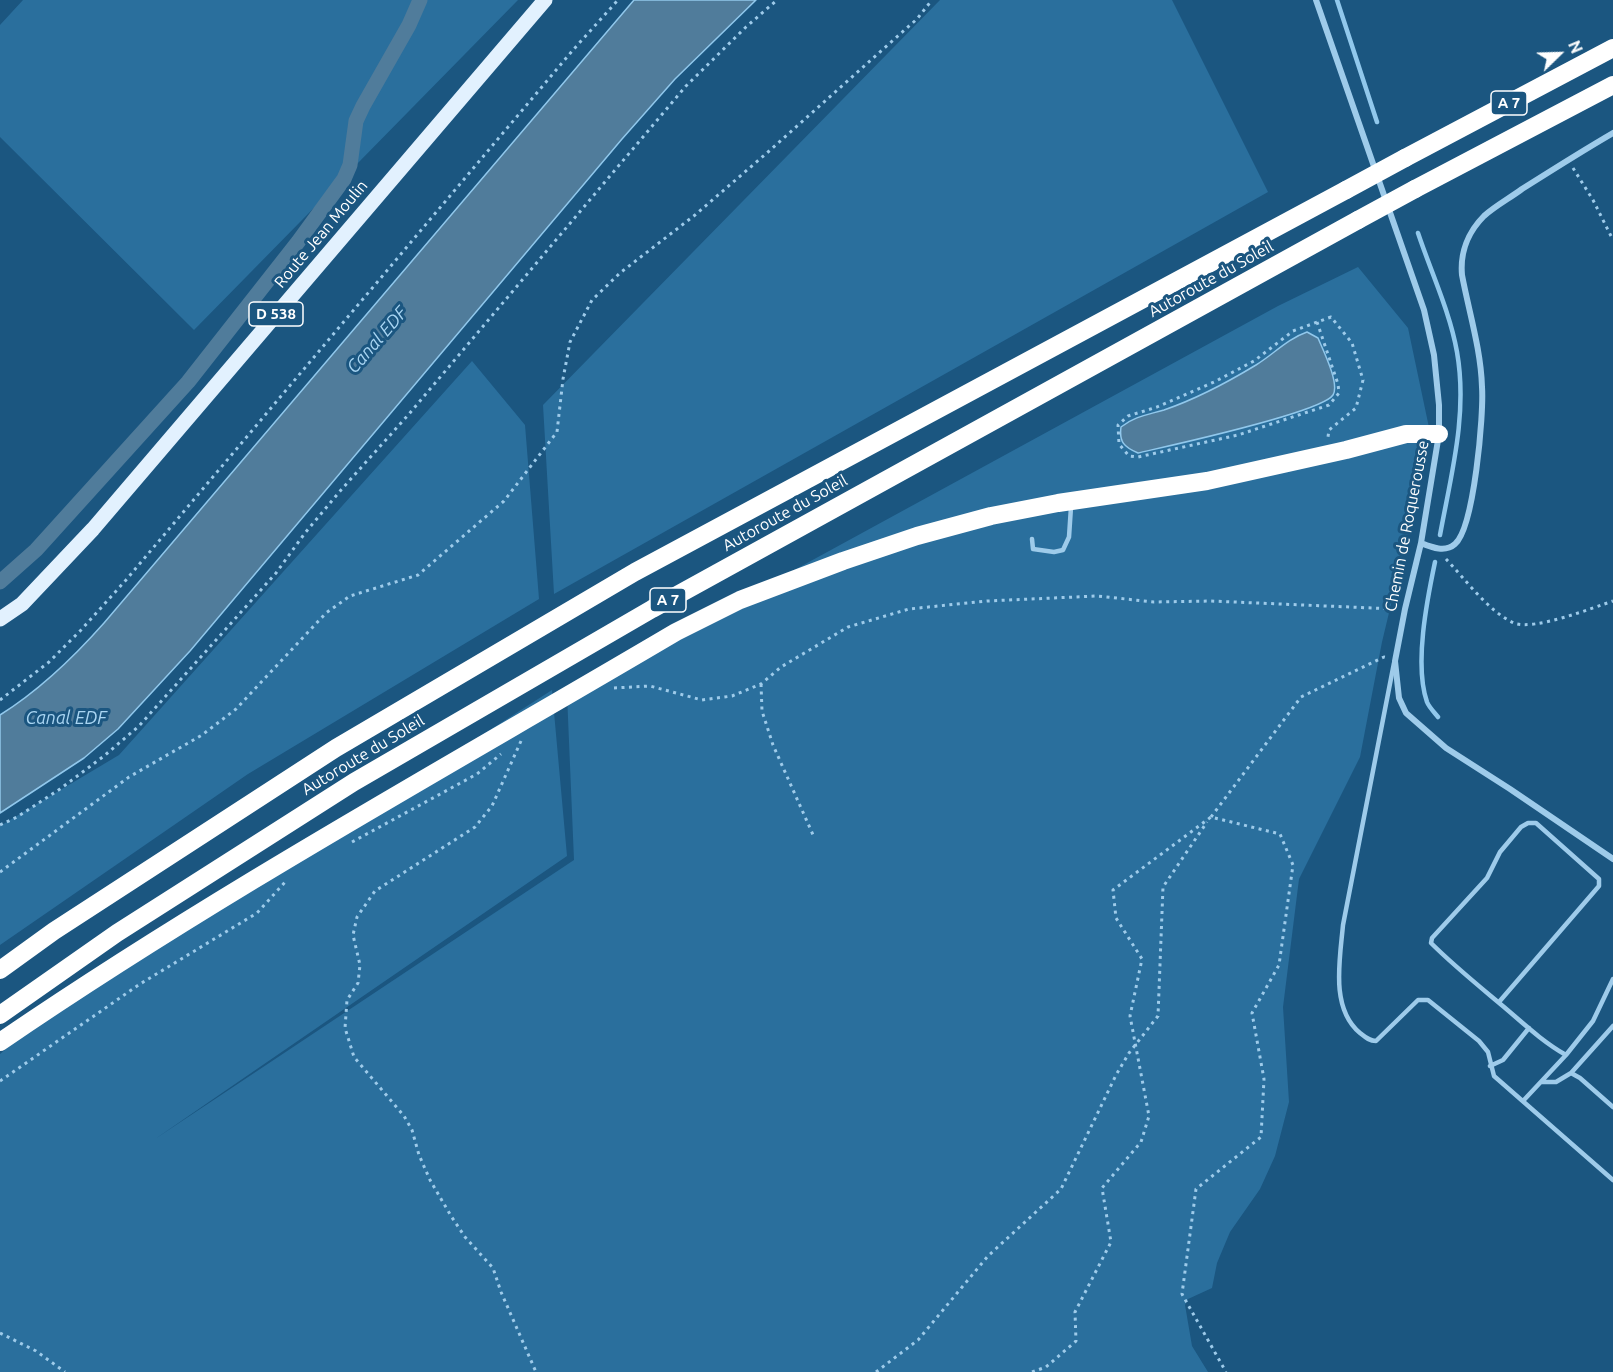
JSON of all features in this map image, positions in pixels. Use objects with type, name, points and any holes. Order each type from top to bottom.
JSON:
[{"type":"highway","name":"Autoroute du Soleil","points":[[0,970],[54,931],[336,748],[635,572],[1613,48]]},
{"type":"highway","name":"Autoroute du Soleil","points":[[0,1015],[117,933],[354,782],[652,609],[1358,220],[1613,85]]},
{"type":"highway","points":[[0,1042],[141,948],[246,884],[676,632],[740,600],[917,536],[991,516],[1071,501],[1207,481],[1406,434],[1439,434]]},
{"type":"main road","name":"Route Jean Moulin","points":[[0,619],[22,604],[93,529],[545,0]]},
{"type":"street","name":"Chemin de Roquerousse","points":[[1317,0],[1424,310],[1434,355],[1439,405],[1439,434],[1421,543],[1395,661],[1399,698],[1406,713],[1417,725],[1446,748],[1613,859]]},
{"type":"street","points":[[1421,543],[1437,549],[1455,544],[1462,534],[1470,505],[1482,421],[1483,388],[1462,274],[1463,251],[1474,229],[1484,216],[1568,159],[1613,133]]},
{"type":"lane","points":[[1032,539],[1033,549],[1054,552],[1063,549],[1069,537],[1071,501]]},
{"type":"lane","points":[[1395,661],[1343,925],[1339,967],[1346,1016],[1352,1026],[1372,1041],[1376,1041],[1418,1000],[1428,1000],[1479,1041],[1488,1052],[1494,1076],[1613,1180]]},
{"type":"lane","points":[[1498,1002],[1599,886],[1599,879],[1536,823],[1528,823],[1521,827],[1500,852],[1487,878],[1432,938],[1431,943],[1444,956],[1498,1002],[1549,1045],[1566,1055]]},
{"type":"lane","points":[[1523,1101],[1566,1055],[1593,1021],[1613,979]]},
{"type":"lane","points":[[1541,1082],[1556,1082],[1571,1073],[1613,1026]]},
{"type":"lane","points":[[1490,1066],[1503,1060],[1529,1028]]},
{"type":"lane","points":[[1571,1073],[1613,1107]]},
{"type":"path","points":[[0,700],[49,662],[104,605],[618,0]]},
{"type":"path","points":[[0,825],[17,817],[60,789],[105,756],[139,726],[276,573],[334,499],[409,414],[686,86],[777,0]]},
{"type":"path","points":[[0,872],[129,777],[202,735],[236,709],[326,614],[350,596],[418,575],[504,501],[557,432],[570,342],[592,300],[620,273],[694,215],[768,152],[916,19],[932,0]]},
{"type":"path","points":[[1568,159],[1593,200],[1613,240]]},
{"type":"path","points":[[1317,322],[1338,384],[1339,393],[1329,405],[1238,435],[1138,457],[1129,456],[1119,444],[1118,425],[1128,416],[1157,407],[1214,382],[1254,361],[1293,331],[1330,317],[1352,343],[1363,380],[1356,408],[1329,430],[1328,454]]},
{"type":"path","points":[[1437,549],[1499,615],[1516,624],[1555,621],[1613,601]]},
{"type":"path","points":[[604,690],[622,686],[650,686],[702,700],[732,696],[761,684],[781,667],[848,627],[909,609],[987,601],[1097,596],[1154,603],[1211,601],[1405,609]]},
{"type":"path","points":[[876,1372],[918,1340],[988,1256],[1061,1189],[1116,1075],[1158,1016],[1163,887],[1190,844],[1301,697],[1384,657],[1395,661]]},
{"type":"path","points":[[761,684],[762,711],[773,745],[814,837]]},
{"type":"path","points":[[513,744],[522,737],[492,806],[475,827],[375,891],[357,917],[353,935],[360,965],[358,983],[347,1000],[345,1028],[354,1058],[404,1116],[412,1130],[419,1155],[430,1180],[451,1216],[465,1238],[493,1268],[536,1372]]},
{"type":"path","points":[[346,845],[477,774],[504,752]]},
{"type":"path","points":[[1032,1372],[1046,1367],[1076,1341],[1075,1312],[1111,1242],[1102,1188],[1141,1142],[1149,1116],[1130,1016],[1142,959],[1116,918],[1113,890],[1211,817]]},
{"type":"path","points":[[1211,817],[1280,834],[1293,865],[1279,964],[1252,1013],[1264,1079],[1262,1137],[1196,1189],[1185,1262],[1182,1294],[1226,1372]]},
{"type":"path","points":[[0,1081],[140,984],[256,913],[289,877]]},
{"type":"path","points":[[0,1333],[36,1351],[65,1372]]},
{"type":"shaded area","points":[[23,0],[518,0],[194,330],[0,137],[0,25]]},
{"type":"shaded area","points":[[940,0],[1172,0],[1268,192],[554,594],[543,405]]},
{"type":"shaded area","points":[[1358,267],[1408,328],[1431,437],[1382,642],[1360,757],[1299,879],[1283,1007],[1289,1102],[1275,1156],[1260,1189],[1230,1232],[1217,1263],[1212,1288],[1188,1299],[1185,1305],[1192,1346],[1208,1372],[0,1372],[0,1054],[44,1017],[552,690],[567,856],[155,1139],[574,860],[567,694],[1278,306]]},
{"type":"shaded area","points":[[472,361],[525,425],[539,599],[248,774],[0,945],[0,826],[119,755]]},
{"type":"water","name":"Canal EDF","points":[[634,0],[756,0],[675,79],[622,139],[190,651],[118,729],[84,758],[0,813],[0,715],[55,673],[104,623]]},
{"type":"water","points":[[1307,332],[1318,338],[1333,375],[1335,390],[1333,395],[1322,402],[1302,411],[1242,428],[1138,453],[1123,443],[1121,427],[1126,423],[1176,406],[1212,390]]},
{"type":"waterway","points":[[0,582],[36,550],[188,382],[298,242],[344,179],[350,165],[356,121],[409,25],[420,0]]},
{"type":"waterway","points":[[1337,0],[1377,122]]},
{"type":"waterway","points":[[1418,233],[1450,322],[1460,375],[1461,398],[1457,444],[1440,535]]},
{"type":"waterway","points":[[1435,562],[1423,632],[1422,670],[1427,702],[1438,717]]}]
